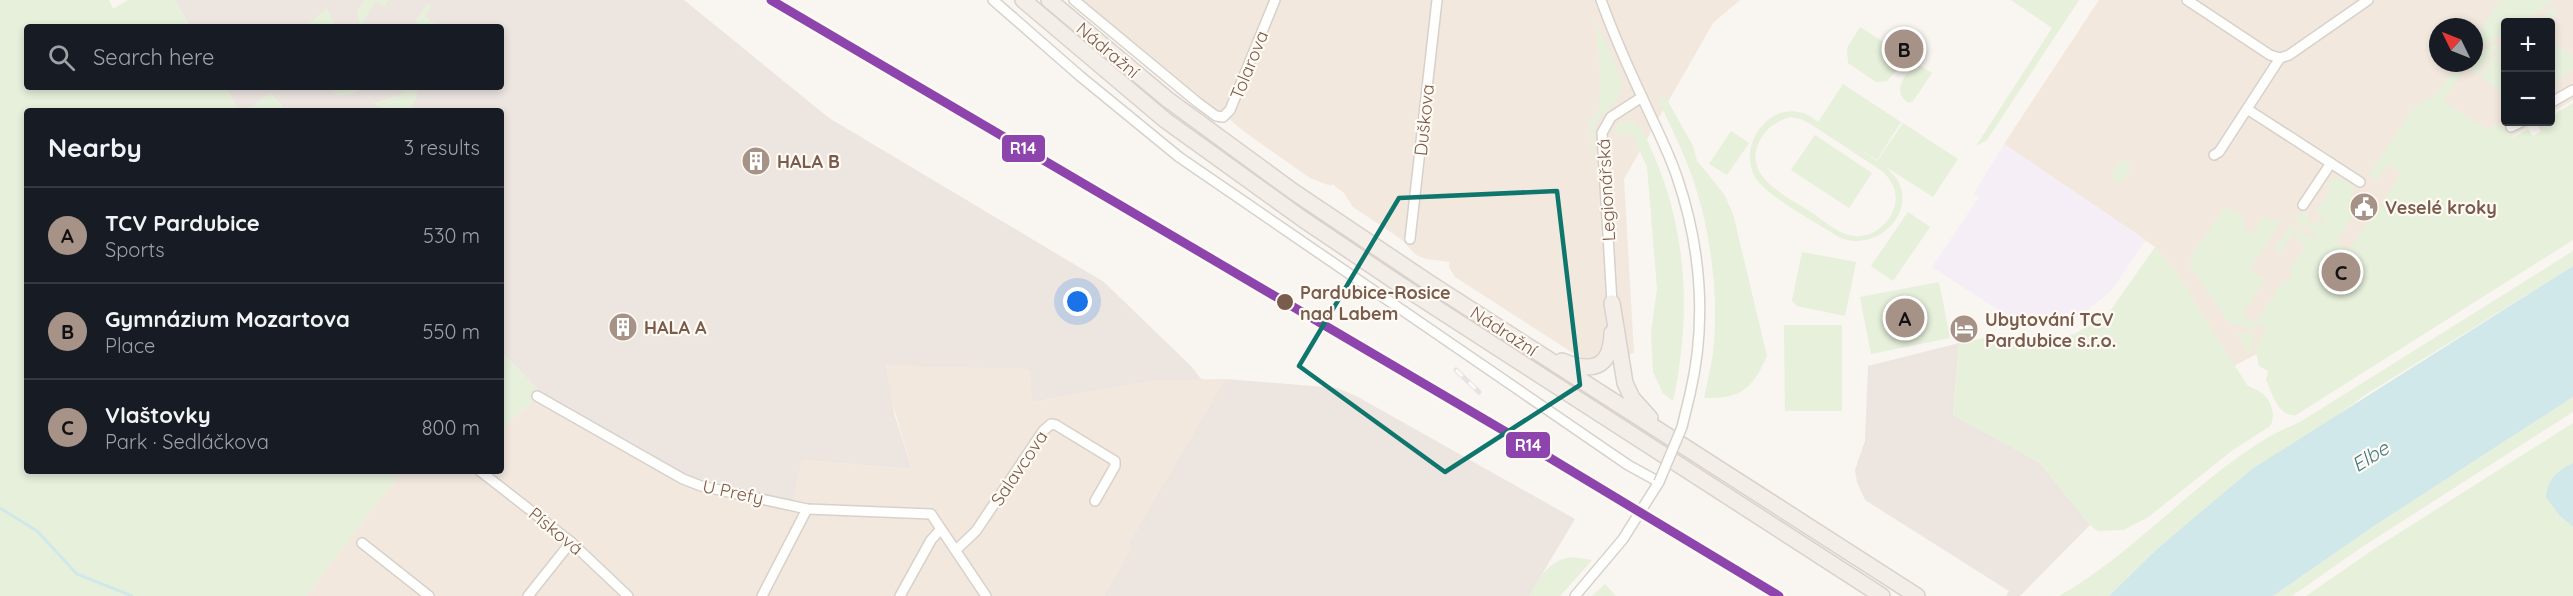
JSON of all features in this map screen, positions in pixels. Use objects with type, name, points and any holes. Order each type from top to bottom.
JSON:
[{"type":"main road","name":"Nádražní","points":[[1023,0],[1165,120],[1304,220],[1396,282],[1882,596]]},
{"type":"main road","name":"Nádražní","points":[[1049,0],[1142,79],[1213,135],[1304,198],[1671,439],[1917,596]]},
{"type":"main road","points":[[1536,351],[1580,368],[1600,364],[1605,359],[1611,345],[1612,303]]},
{"type":"main road","points":[[1612,303],[1628,391],[1635,403],[1671,439]]},
{"type":"street","points":[[993,0],[1080,76],[1179,157],[1628,465],[1659,482]]},
{"type":"street","name":"Tolarova","points":[[1074,0],[1197,102],[1216,116],[1223,117],[1230,110],[1275,0]]},
{"type":"street","name":"Duškova","points":[[1410,239],[1437,0]]},
{"type":"street","points":[[1575,596],[1623,539],[1659,482],[1676,443],[1690,394],[1698,357],[1700,322],[1698,275],[1692,229],[1677,176],[1600,0]]},
{"type":"street","points":[[2187,0],[2270,55],[2280,58],[2289,55],[2368,0]]},
{"type":"street","points":[[2214,155],[2219,152],[2280,58]]},
{"type":"street","points":[[2555,101],[2573,90]]},
{"type":"street","name":"Legionářská","points":[[1612,303],[1601,138],[1603,128],[1611,117],[1642,97]]},
{"type":"street","points":[[2247,109],[2360,182]]},
{"type":"street","points":[[2303,205],[2331,163]]},
{"type":"street","name":"U Prefy","points":[[537,396],[692,483],[807,509],[931,513],[942,529]]},
{"type":"street","name":"Salavcova","points":[[956,550],[976,531],[1050,424],[1056,425],[1115,461],[1115,466],[1095,501]]},
{"type":"street","name":"Písková","points":[[484,474],[571,542],[628,596]]},
{"type":"street","points":[[762,596],[807,509]]},
{"type":"street","points":[[900,596],[931,540],[942,529],[986,596]]},
{"type":"street","points":[[528,596],[571,542]]},
{"type":"street","points":[[362,543],[429,596]]},
{"type":"highlighted area","points":[[1557,191],[1580,385],[1445,472],[1299,366],[1399,198]]},
{"type":"shaded area","points":[[175,0],[684,0],[829,118],[1104,282],[1191,366],[1202,380],[1155,380],[1033,402],[1029,369],[886,365],[894,413],[912,469],[802,460],[793,502],[697,481],[541,393],[504,354],[504,108],[284,108],[271,93],[250,108],[237,108],[227,90],[504,90],[504,24],[188,24]]},
{"type":"shaded area","points":[[1080,0],[1740,0],[1713,23],[1624,179],[1634,353],[1600,364],[1576,355],[1455,277],[1449,267],[1450,262],[1426,259],[1416,255],[1401,239],[1353,207],[1344,193],[1332,184],[1331,186],[1310,178],[1219,111],[1203,104]]},
{"type":"shaded area","points":[[2099,0],[2573,0],[2573,100],[2555,111],[2555,18],[2501,18],[2501,126],[2530,126],[2498,144],[2312,325],[2234,366],[2172,266],[2155,247],[2004,144]]},
{"type":"shaded area","points":[[2004,144],[2146,240],[2110,292],[2072,322],[2025,327],[1932,267],[1979,197],[1974,193]]},
{"type":"shaded area","points":[[1959,343],[1953,415],[2039,462],[2090,525],[2020,596],[2006,596],[2009,591],[1865,500],[1857,482],[1855,470],[1865,441],[1868,366]]},
{"type":"shaded area","points":[[896,363],[1029,369],[1034,402],[1155,380],[1225,379],[1130,541],[1129,545],[1133,547],[1104,596],[306,596],[401,474],[504,474],[504,426],[541,393],[697,481],[793,502],[802,460],[912,469],[891,399],[886,365]]},
{"type":"shaded area","points":[[1225,379],[1337,388],[1358,397],[1575,519],[1529,596],[1104,596],[1132,548],[1129,545],[1130,541]]},
{"type":"green space","points":[[0,0],[109,0],[113,9],[128,0],[175,0],[188,24],[24,24],[24,90],[227,90],[237,108],[24,108],[24,474],[401,474],[306,596],[0,596]]},
{"type":"green space","points":[[364,0],[389,0],[385,6],[376,1],[362,24],[359,24],[357,12]]},
{"type":"green space","points":[[2011,0],[2079,0],[1987,140],[1976,146],[2052,28]]},
{"type":"green space","points":[[2500,0],[2550,0],[2552,2],[2529,18],[2501,18],[2501,36],[2483,47],[2483,26]]},
{"type":"green space","points":[[427,3],[432,6],[425,17],[434,24],[415,22]]},
{"type":"green space","points":[[2553,8],[2559,9],[2553,18],[2537,18]]},
{"type":"green space","points":[[326,9],[334,24],[308,24]]},
{"type":"green space","points":[[1594,18],[1620,75],[1623,89],[1597,123],[1593,142],[1594,158],[1589,119],[1598,113],[1601,94],[1596,23],[1591,20]]},
{"type":"green space","points":[[1860,27],[1888,45],[1883,53],[1901,65],[1887,81],[1876,82],[1848,63],[1847,48]]},
{"type":"green space","points":[[2496,43],[2498,45],[2483,67],[2483,51]]},
{"type":"green space","points":[[2555,43],[2573,55],[2573,70],[2555,81]]},
{"type":"green space","points":[[2501,45],[2501,92],[2481,77]]},
{"type":"green space","points":[[1915,62],[1932,73],[1913,101],[1909,103],[1903,99],[1900,89],[1904,78]]},
{"type":"green space","points":[[2453,72],[2460,75],[2443,101],[2489,131],[2494,124],[2501,128],[2503,126],[2513,137],[2528,129],[2533,136],[2541,131],[2538,126],[2555,126],[2555,114],[2573,103],[2573,240],[2296,415],[2285,413],[2277,404],[2266,380],[2268,371],[2259,366],[2257,352],[2259,342],[2267,331],[2263,324],[2252,329],[2228,322],[2200,279],[2189,267],[2192,261],[2189,259],[2202,239],[2230,257],[2203,238],[2224,208],[2242,214],[2244,227],[2252,235],[2264,217],[2282,221],[2249,269],[2265,280],[2242,314],[2255,323],[2284,280],[2287,281],[2292,274],[2289,271],[2306,246],[2295,237],[2301,230],[2315,239],[2317,236],[2308,230],[2313,221],[2326,223],[2316,211],[2331,189],[2324,184],[2338,177],[2355,186],[2350,194],[2359,200],[2356,205],[2359,207],[2336,241],[2349,250],[2378,207],[2380,208],[2401,173],[2388,164],[2377,180],[2368,175],[2411,112],[2436,94]]},
{"type":"green space","points":[[1843,84],[1901,122],[1877,160],[1854,146],[1877,161],[1903,123],[1958,159],[1933,197],[1886,167],[1898,181],[1902,194],[1901,207],[1896,219],[1888,229],[1877,236],[1850,241],[1837,236],[1781,201],[1755,177],[1751,165],[1750,153],[1753,141],[1767,121],[1778,114],[1790,111],[1805,114],[1818,122]],"holes":[[[1790,117],[1801,119],[1882,171],[1889,179],[1894,188],[1895,203],[1892,214],[1879,229],[1861,236],[1843,233],[1780,192],[1762,176],[1755,154],[1762,137],[1768,129],[1780,121]]]},
{"type":"green space","points":[[330,90],[363,90],[340,96]]},
{"type":"green space","points":[[404,90],[418,90],[416,100],[411,108],[381,108],[373,103],[397,96]]},
{"type":"green space","points":[[271,92],[284,108],[250,108]]},
{"type":"green space","points":[[1665,96],[1693,146],[1697,161],[1724,194],[1733,214],[1767,356],[1750,384],[1736,394],[1727,397],[1704,398],[1715,329],[1711,254],[1693,180],[1658,99]]},
{"type":"green space","points":[[1628,121],[1642,130],[1654,156],[1674,216],[1680,246],[1684,308],[1679,370],[1673,401],[1663,393],[1653,372],[1651,333],[1657,288],[1647,167],[1632,134],[1614,135],[1616,125]]},
{"type":"green space","points":[[1731,131],[1749,143],[1727,175],[1709,164]]},
{"type":"green space","points":[[1815,135],[1872,173],[1849,208],[1791,170]]},
{"type":"green space","points":[[2122,160],[2129,161],[2131,170],[2125,180],[2116,183],[2112,179],[2113,169]]},
{"type":"green space","points":[[1908,212],[1930,227],[1893,281],[1871,266]]},
{"type":"green space","points":[[2300,212],[2306,212],[2310,219],[2306,226],[2300,226],[2296,222],[2296,216]]},
{"type":"green space","points":[[2290,225],[2296,227],[2296,230],[2279,254],[2274,249]]},
{"type":"green space","points":[[2155,247],[2172,266],[2247,385],[2267,398],[2273,418],[2270,426],[2233,450],[2147,518],[2123,530],[2098,531],[2090,525],[2039,463],[1953,415],[1959,343],[1996,336],[2056,337],[2075,334],[2108,314]]},
{"type":"green space","points":[[2573,251],[2573,266],[2365,395],[2156,550],[2109,596],[2059,596],[2113,560],[2240,456],[2271,436],[2300,422]]},
{"type":"green space","points":[[1802,252],[1856,262],[1845,316],[1797,306],[1792,301]]},
{"type":"green space","points":[[1939,282],[1950,338],[1871,354],[1860,297]]},
{"type":"green space","points":[[1784,325],[1842,325],[1842,411],[1785,411]]},
{"type":"green space","points":[[2236,332],[2255,334],[2251,356]]},
{"type":"green space","points":[[504,354],[541,393],[504,426]]},
{"type":"green space","points":[[2573,397],[2573,412],[2362,547],[2292,596],[2273,596],[2374,526]]},
{"type":"green space","points":[[2573,423],[2573,463],[2560,516],[2573,527],[2573,596],[2306,596],[2377,547]]},
{"type":"green space","points":[[1571,557],[1592,560],[1560,596],[1529,596],[1541,576],[1551,566]]},
{"type":"green space","points":[[1605,584],[1616,596],[1592,596]]},
{"type":"water","name":"Elbe","points":[[2573,266],[2573,397],[2374,526],[2273,596],[2109,596],[2156,550],[2252,469]]},
{"type":"water","points":[[2573,463],[2573,527],[2560,516],[2546,497],[2554,476]]},
{"type":"waterway","points":[[0,508],[37,531],[77,574],[132,596]]},
{"type":"railway","points":[[1456,370],[1479,392]]},
{"type":"transit line","name":"R14","points":[[771,0],[1535,449],[1779,596]]},
{"type":"place","name":"Gymnázium Mozartova","points":[[1904,49]]},
{"type":"place","name":"HALA B","points":[[756,161]]},
{"type":"place","name":"Veselé kroky","points":[[2364,207]]},
{"type":"place","name":"Vlaštovky","points":[[2341,272]]},
{"type":"place","name":"Pardubice-Rosice nad Labem","points":[[1285,302]]},
{"type":"place","name":"TCV Pardubice","points":[[1905,318]]},
{"type":"place","name":"HALA A","points":[[623,327]]},
{"type":"place","name":"Ubytování TCV Pardubice s.r.o.","points":[[1964,329]]}]
